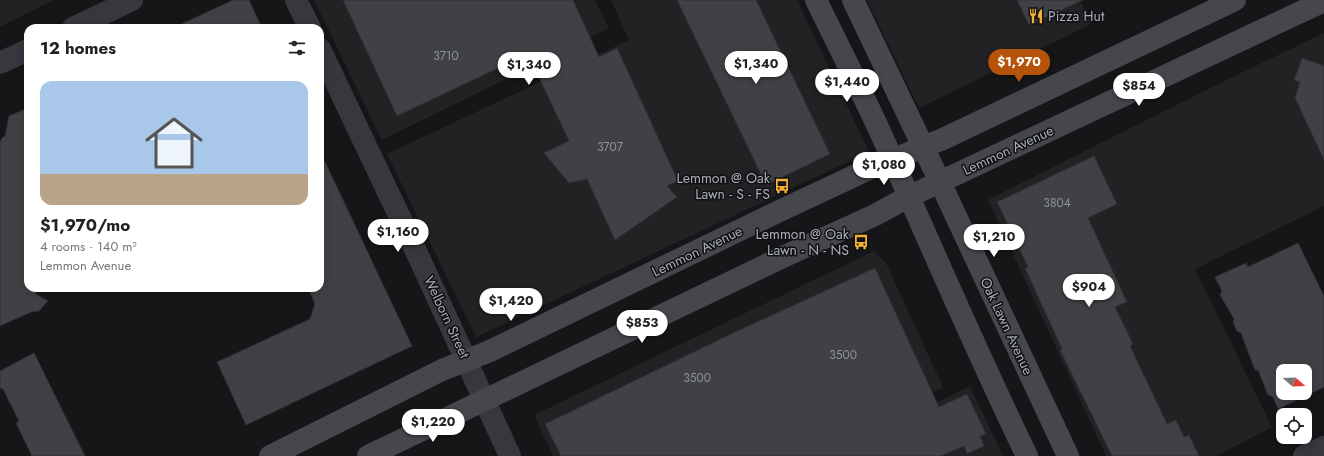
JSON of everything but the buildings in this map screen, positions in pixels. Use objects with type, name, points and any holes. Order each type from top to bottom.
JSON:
[{"type":"main road","points":[[816,0],[882,136],[908,197],[1027,456]]},
{"type":"main road","name":"Oak Lawn Avenue","points":[[853,0],[1068,456]]},
{"type":"main road","name":"Lemmon Avenue","points":[[270,456],[442,370],[490,351],[771,215],[869,169],[923,147],[1235,0]]},
{"type":"main road","name":"Lemmon Avenue","points":[[368,456],[785,256],[875,215],[908,197],[1324,1]]},
{"type":"street","points":[[81,24],[132,0]]},
{"type":"street","points":[[296,0],[308,24]]},
{"type":"street","points":[[0,63],[24,52]]},
{"type":"street","name":"Welborn Street","points":[[324,58],[510,456]]},
{"type":"street","points":[[1304,456],[1324,447]]},
{"type":"shaded area","points":[[0,0],[54,0],[0,27]]},
{"type":"shaded area","points":[[314,0],[595,0],[609,28],[382,140]]},
{"type":"shaded area","points":[[611,0],[797,0],[869,152],[476,337],[387,154],[629,40]]},
{"type":"shaded area","points":[[867,0],[1080,0],[1091,24],[919,108]]},
{"type":"shaded area","points":[[1324,33],[1324,206],[1195,269],[1272,427],[1216,456],[1106,456],[988,200],[1210,88]]},
{"type":"shaded area","points":[[874,251],[886,263],[943,387],[800,456],[553,456],[534,415]]},
{"type":"shaded area","points":[[970,386],[1003,456],[829,456]]},
{"type":"place","name":"Pizza Hut","points":[[1036,16]]},
{"type":"place","name":"Lemmon @ Oak Lawn - S - FS","points":[[782,186]]},
{"type":"place","name":"Lemmon @ Oak Lawn - N - NS","points":[[861,242]]}]
